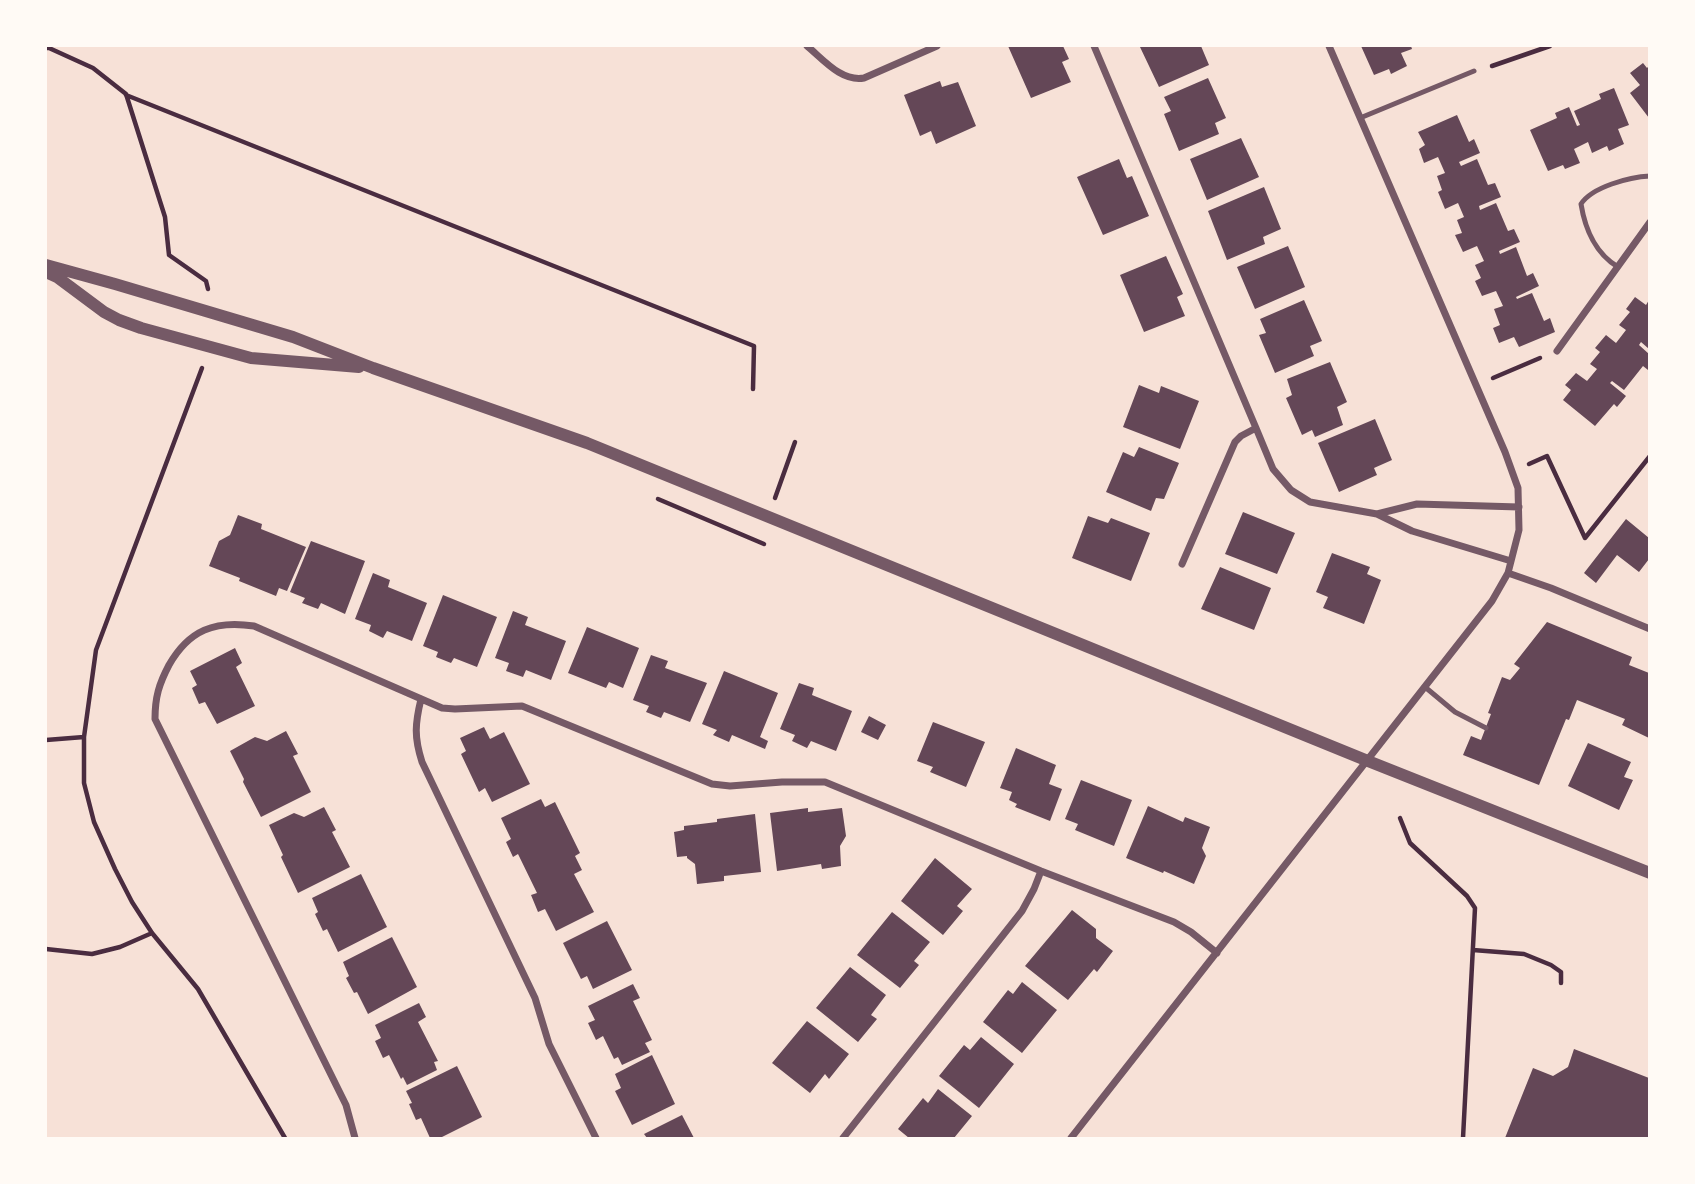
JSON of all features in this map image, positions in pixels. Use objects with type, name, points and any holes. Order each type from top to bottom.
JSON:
[{"type":"street","points":[[807,46],[844,75],[855,79],[864,78],[937,46]]},
{"type":"street","points":[[1094,46],[1273,469],[1291,490],[1310,502],[1377,514],[1412,531],[1511,561]]},
{"type":"street","points":[[1071,1139],[1492,601],[1508,573],[1519,530],[1518,488],[1505,452],[1329,46]]},
{"type":"street","points":[[1557,351],[1650,222]]},
{"type":"street","points":[[46,265],[293,337],[587,443],[1650,873]]},
{"type":"street","points":[[46,272],[119,320],[210,348],[269,360],[373,368]]},
{"type":"street","points":[[1182,564],[1235,442],[1256,428]]},
{"type":"street","points":[[1377,514],[1417,504],[1519,507]]},
{"type":"street","points":[[1508,573],[1650,629]]},
{"type":"street","points":[[355,1139],[346,1105],[155,719],[155,701],[161,680],[174,656],[186,641],[218,626],[254,626],[442,708],[522,706],[712,784],[730,786],[825,782],[1041,871],[1174,922],[1217,953]]},
{"type":"street","points":[[421,699],[415,733],[422,762],[535,998],[549,1044],[596,1139]]},
{"type":"street","points":[[844,1139],[1015,920],[1034,889],[1041,871]]},
{"type":"lane","points":[[1360,118],[1474,71]]},
{"type":"lane","points":[[1618,267],[1600,253],[1583,215],[1581,204],[1586,196],[1600,190],[1634,177],[1650,176]]},
{"type":"lane","points":[[1425,687],[1455,712],[1486,728]]},
{"type":"path","points":[[1474,71],[1550,46]]},
{"type":"path","points":[[49,47],[93,68],[125,94],[754,345],[753,390]]},
{"type":"path","points":[[125,94],[165,217],[169,256],[206,281],[217,315]]},
{"type":"path","points":[[210,348],[96,650],[84,737],[84,783],[94,822],[132,902],[152,933],[198,989],[285,1139]]},
{"type":"path","points":[[1476,385],[1557,351]]},
{"type":"path","points":[[1493,378],[1498,389]]},
{"type":"path","points":[[775,499],[795,442]]},
{"type":"path","points":[[1525,455],[1529,465],[1547,457],[1586,538],[1650,456]]},
{"type":"path","points":[[649,495],[764,544]]},
{"type":"path","points":[[46,740],[84,737]]},
{"type":"path","points":[[1400,818],[1410,843],[1468,896],[1475,908],[1463,1139]]},
{"type":"path","points":[[46,949],[92,954],[120,947],[152,933]]},
{"type":"path","points":[[1473,950],[1524,954],[1561,972],[1561,983]]},
{"type":"building","points":[[1008,46],[1063,46],[1069,59],[1062,62],[1071,82],[1031,98]]},
{"type":"building","points":[[1201,46],[1209,65],[1159,87],[1140,47]]},
{"type":"building","points":[[1361,46],[1411,46],[1412,49],[1401,53],[1407,66],[1391,74],[1389,69],[1374,75]]},
{"type":"building","points":[[1643,63],[1647,68],[1649,66],[1649,118],[1630,93],[1640,85],[1630,73]]},
{"type":"building","points":[[1208,78],[1226,118],[1215,123],[1219,134],[1179,151],[1164,114],[1171,111],[1164,97]]},
{"type":"building","points":[[940,81],[942,87],[958,82],[976,126],[936,144],[931,131],[920,136],[904,95]]},
{"type":"building","points":[[1614,88],[1629,125],[1618,129],[1624,144],[1609,151],[1607,146],[1592,153],[1588,142],[1574,149],[1580,163],[1565,169],[1563,165],[1548,171],[1530,130],[1557,118],[1555,113],[1569,107],[1577,126],[1580,125],[1574,111],[1601,99],[1599,94]]},
{"type":"building","points":[[1457,115],[1469,142],[1474,139],[1480,153],[1459,162],[1461,166],[1477,159],[1488,185],[1495,183],[1501,197],[1479,206],[1480,210],[1496,203],[1508,231],[1514,229],[1520,242],[1499,251],[1500,254],[1516,247],[1527,276],[1533,273],[1539,286],[1516,297],[1517,299],[1532,293],[1544,321],[1550,318],[1555,332],[1519,347],[1514,337],[1499,343],[1493,328],[1500,325],[1494,309],[1503,306],[1496,291],[1482,296],[1475,281],[1481,278],[1475,265],[1484,261],[1477,246],[1463,252],[1455,235],[1462,233],[1457,220],[1464,217],[1458,203],[1445,209],[1438,192],[1442,190],[1437,176],[1445,173],[1438,157],[1424,163],[1419,149],[1425,145],[1418,132]]},
{"type":"building","points":[[1241,138],[1259,177],[1207,200],[1190,159]]},
{"type":"building","points":[[1119,159],[1127,178],[1132,176],[1149,216],[1103,235],[1077,177]]},
{"type":"building","points":[[1264,187],[1281,229],[1263,237],[1265,244],[1227,260],[1208,211]]},
{"type":"building","points":[[1288,246],[1305,287],[1255,309],[1237,267]]},
{"type":"building","points":[[1166,256],[1183,294],[1177,297],[1185,316],[1144,332],[1120,275]]},
{"type":"building","points":[[1635,297],[1646,305],[1649,300],[1649,349],[1641,342],[1639,345],[1649,354],[1649,368],[1648,370],[1643,366],[1624,390],[1612,381],[1610,383],[1626,396],[1617,407],[1614,404],[1595,426],[1563,400],[1571,390],[1565,385],[1576,373],[1587,381],[1597,369],[1590,364],[1600,352],[1595,348],[1606,335],[1616,343],[1626,330],[1619,325],[1630,312],[1626,309]]},
{"type":"building","points":[[1304,300],[1322,341],[1310,346],[1314,356],[1275,373],[1259,335],[1266,333],[1260,319]]},
{"type":"building","points":[[1330,362],[1347,402],[1337,407],[1343,425],[1315,437],[1312,430],[1302,435],[1286,398],[1292,395],[1287,379]]},
{"type":"building","points":[[1139,385],[1159,393],[1161,386],[1199,401],[1180,449],[1123,427]]},
{"type":"building","points":[[1375,419],[1392,460],[1374,468],[1377,475],[1339,492],[1318,443]]},
{"type":"building","points":[[1139,447],[1179,463],[1164,499],[1156,498],[1151,511],[1106,492],[1123,452],[1134,457]]},
{"type":"building","points":[[1243,512],[1295,533],[1277,574],[1225,554]]},
{"type":"building","points":[[238,515],[262,524],[261,529],[306,547],[287,591],[279,588],[276,596],[209,566],[219,541],[230,535]]},
{"type":"building","points":[[1088,516],[1108,523],[1111,518],[1150,533],[1131,581],[1072,558]]},
{"type":"building","points":[[1626,519],[1649,538],[1649,559],[1639,572],[1617,555],[1596,583],[1584,573]]},
{"type":"building","points":[[311,541],[365,561],[345,614],[321,603],[318,609],[302,603],[305,598],[290,592]]},
{"type":"building","points":[[1332,553],[1370,567],[1367,574],[1381,580],[1364,624],[1323,608],[1328,597],[1316,592]]},
{"type":"building","points":[[1220,567],[1271,588],[1254,630],[1201,609]]},
{"type":"building","points":[[373,573],[390,580],[388,587],[427,603],[412,641],[387,631],[383,638],[369,631],[371,625],[355,619]]},
{"type":"building","points":[[443,595],[497,617],[477,667],[454,658],[451,663],[436,657],[438,652],[423,646]]},
{"type":"building","points":[[513,611],[528,617],[525,625],[566,641],[551,680],[526,670],[523,677],[506,671],[509,663],[495,658]]},
{"type":"building","points":[[1547,622],[1632,657],[1629,665],[1649,673],[1649,738],[1622,725],[1625,719],[1577,700],[1569,720],[1566,719],[1539,785],[1463,755],[1471,736],[1481,740],[1502,677],[1510,680],[1520,668],[1514,664]]},
{"type":"building","points":[[587,627],[639,648],[623,688],[609,682],[606,688],[568,673]]},
{"type":"building","points":[[235,648],[242,663],[236,667],[255,706],[217,724],[205,702],[199,704],[192,688],[197,685],[190,671]]},
{"type":"building","points":[[651,655],[668,661],[665,668],[707,683],[690,722],[664,712],[661,718],[646,712],[649,706],[633,700]]},
{"type":"building","points":[[724,671],[778,693],[760,737],[768,741],[765,749],[732,735],[729,742],[713,735],[717,730],[702,724]]},
{"type":"building","points":[[799,683],[814,688],[812,695],[852,711],[836,751],[811,741],[807,748],[792,741],[795,735],[780,729]]},
{"type":"building","points":[[869,716],[886,725],[878,740],[861,732]]},
{"type":"building","points":[[933,722],[985,742],[966,787],[930,772],[933,767],[917,761]]},
{"type":"building","points":[[484,727],[490,739],[504,732],[530,784],[492,802],[485,788],[479,792],[461,754],[466,751],[460,738]]},
{"type":"building","points":[[286,731],[298,754],[293,756],[311,792],[261,817],[230,751],[255,737],[267,741]]},
{"type":"building","points":[[1588,743],[1631,762],[1624,777],[1633,780],[1619,810],[1568,786]]},
{"type":"building","points":[[1016,748],[1056,765],[1049,784],[1062,789],[1050,821],[1015,807],[1017,804],[1009,800],[1012,792],[1000,788]]},
{"type":"building","points":[[1081,780],[1132,800],[1114,846],[1075,830],[1078,824],[1065,819]]},
{"type":"building","points":[[541,799],[545,807],[555,802],[580,853],[575,856],[582,870],[574,874],[594,912],[556,931],[545,909],[538,912],[531,895],[537,893],[518,854],[513,857],[506,842],[511,839],[501,818]]},
{"type":"building","points":[[1148,806],[1183,822],[1185,817],[1210,827],[1202,848],[1206,856],[1194,884],[1126,858]]},
{"type":"building","points":[[324,807],[336,830],[332,832],[350,867],[298,893],[269,825],[294,813],[304,817]]},
{"type":"building","points":[[808,808],[808,812],[842,808],[846,836],[840,846],[841,866],[822,869],[821,864],[777,871],[770,813]]},
{"type":"building","points":[[755,814],[761,872],[724,876],[724,881],[697,884],[695,864],[687,856],[677,857],[674,832],[684,830],[684,826]]},
{"type":"building","points":[[935,858],[972,889],[957,906],[963,911],[943,935],[901,901]]},
{"type":"building","points":[[361,874],[387,927],[338,952],[327,929],[323,931],[315,914],[318,912],[312,898]]},
{"type":"building","points":[[1072,910],[1096,929],[1096,938],[1113,951],[1097,972],[1094,969],[1068,1000],[1025,966]]},
{"type":"building","points":[[892,912],[930,942],[914,961],[919,965],[900,988],[857,955]]},
{"type":"building","points":[[607,921],[632,970],[593,989],[587,976],[581,979],[563,943]]},
{"type":"building","points":[[392,937],[417,987],[368,1014],[346,978],[349,976],[343,962]]},
{"type":"building","points":[[850,967],[886,995],[871,1015],[877,1019],[858,1042],[816,1008]]},
{"type":"building","points":[[1022,982],[1057,1010],[1022,1053],[983,1022],[1008,990],[1013,994]]},
{"type":"building","points":[[633,984],[640,998],[633,1001],[652,1040],[645,1043],[650,1052],[622,1065],[618,1057],[614,1059],[603,1036],[596,1040],[588,1023],[595,1020],[588,1006]]},
{"type":"building","points":[[419,1003],[426,1017],[418,1022],[438,1061],[434,1062],[437,1070],[407,1085],[389,1055],[383,1058],[375,1041],[381,1038],[375,1025]]},
{"type":"building","points":[[807,1021],[849,1054],[829,1079],[825,1074],[810,1093],[772,1063]]},
{"type":"building","points":[[981,1037],[1014,1064],[979,1108],[939,1076],[964,1045],[970,1050]]},
{"type":"building","points":[[1574,1049],[1649,1078],[1649,1138],[1505,1138],[1533,1068],[1553,1076],[1568,1067]]},
{"type":"building","points":[[652,1055],[675,1104],[632,1125],[615,1091],[621,1088],[615,1074]]},
{"type":"building","points":[[457,1066],[482,1117],[440,1138],[430,1138],[421,1118],[416,1120],[406,1091]]},
{"type":"building","points":[[938,1089],[972,1116],[954,1138],[909,1138],[898,1129],[923,1098],[928,1103]]},
{"type":"building","points":[[682,1115],[694,1138],[647,1138],[644,1134]]}]
